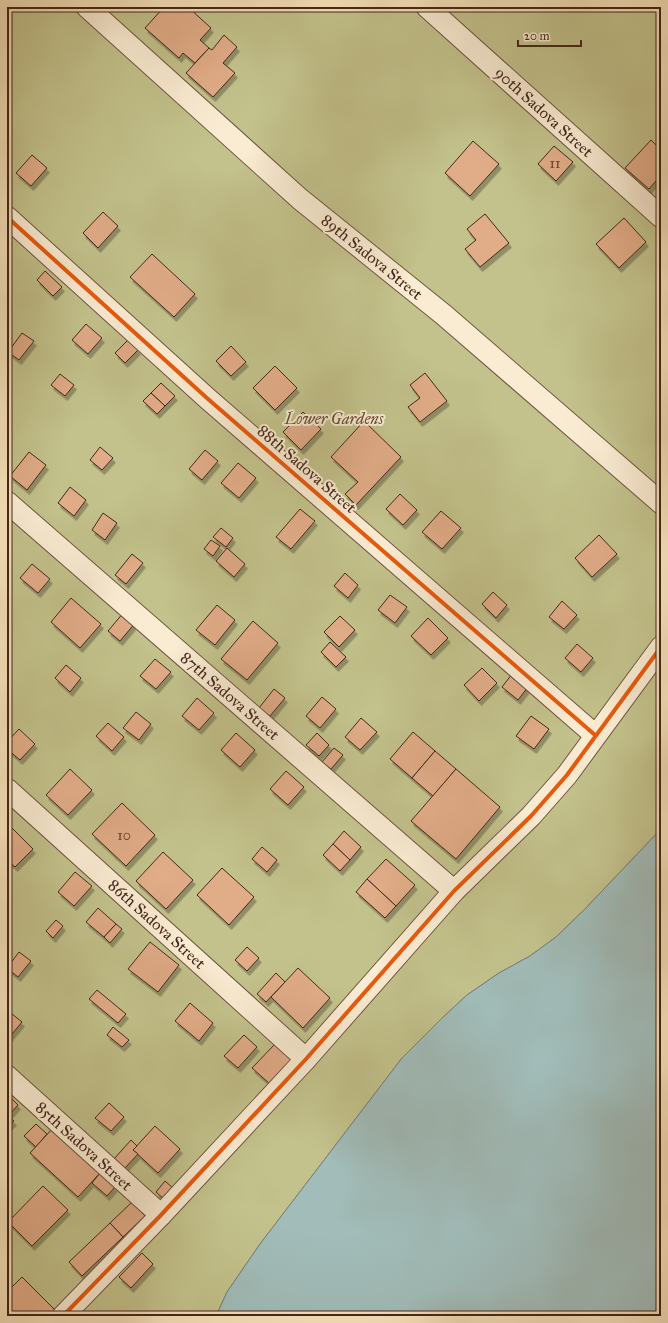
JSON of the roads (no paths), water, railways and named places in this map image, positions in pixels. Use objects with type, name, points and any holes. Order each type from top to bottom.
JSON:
[{"type":"street","name":"89th Sadova Street","points":[[87,7],[300,199],[444,315],[661,503]]},
{"type":"street","name":"90th Sadova Street","points":[[427,7],[661,217]]},
{"type":"street","name":"88th Sadova Street","points":[[7,217],[208,398],[595,735]]},
{"type":"street","name":"87th Sadova Street","points":[[7,502],[454,891]]},
{"type":"street","points":[[63,1316],[161,1215],[306,1059],[454,891],[531,816],[567,775],[661,646]]},
{"type":"street","name":"86th Sadova Street","points":[[7,789],[306,1059]]},
{"type":"street","name":"85th Sadova Street","points":[[7,1076],[161,1215]]},
{"type":"water","points":[[661,829],[661,1316],[216,1316],[227,1292],[260,1244],[402,1058],[467,995],[499,973],[530,956],[556,937],[585,909]]},
{"type":"park label","name":"Lower Gardens","points":[[334,418]]}]
